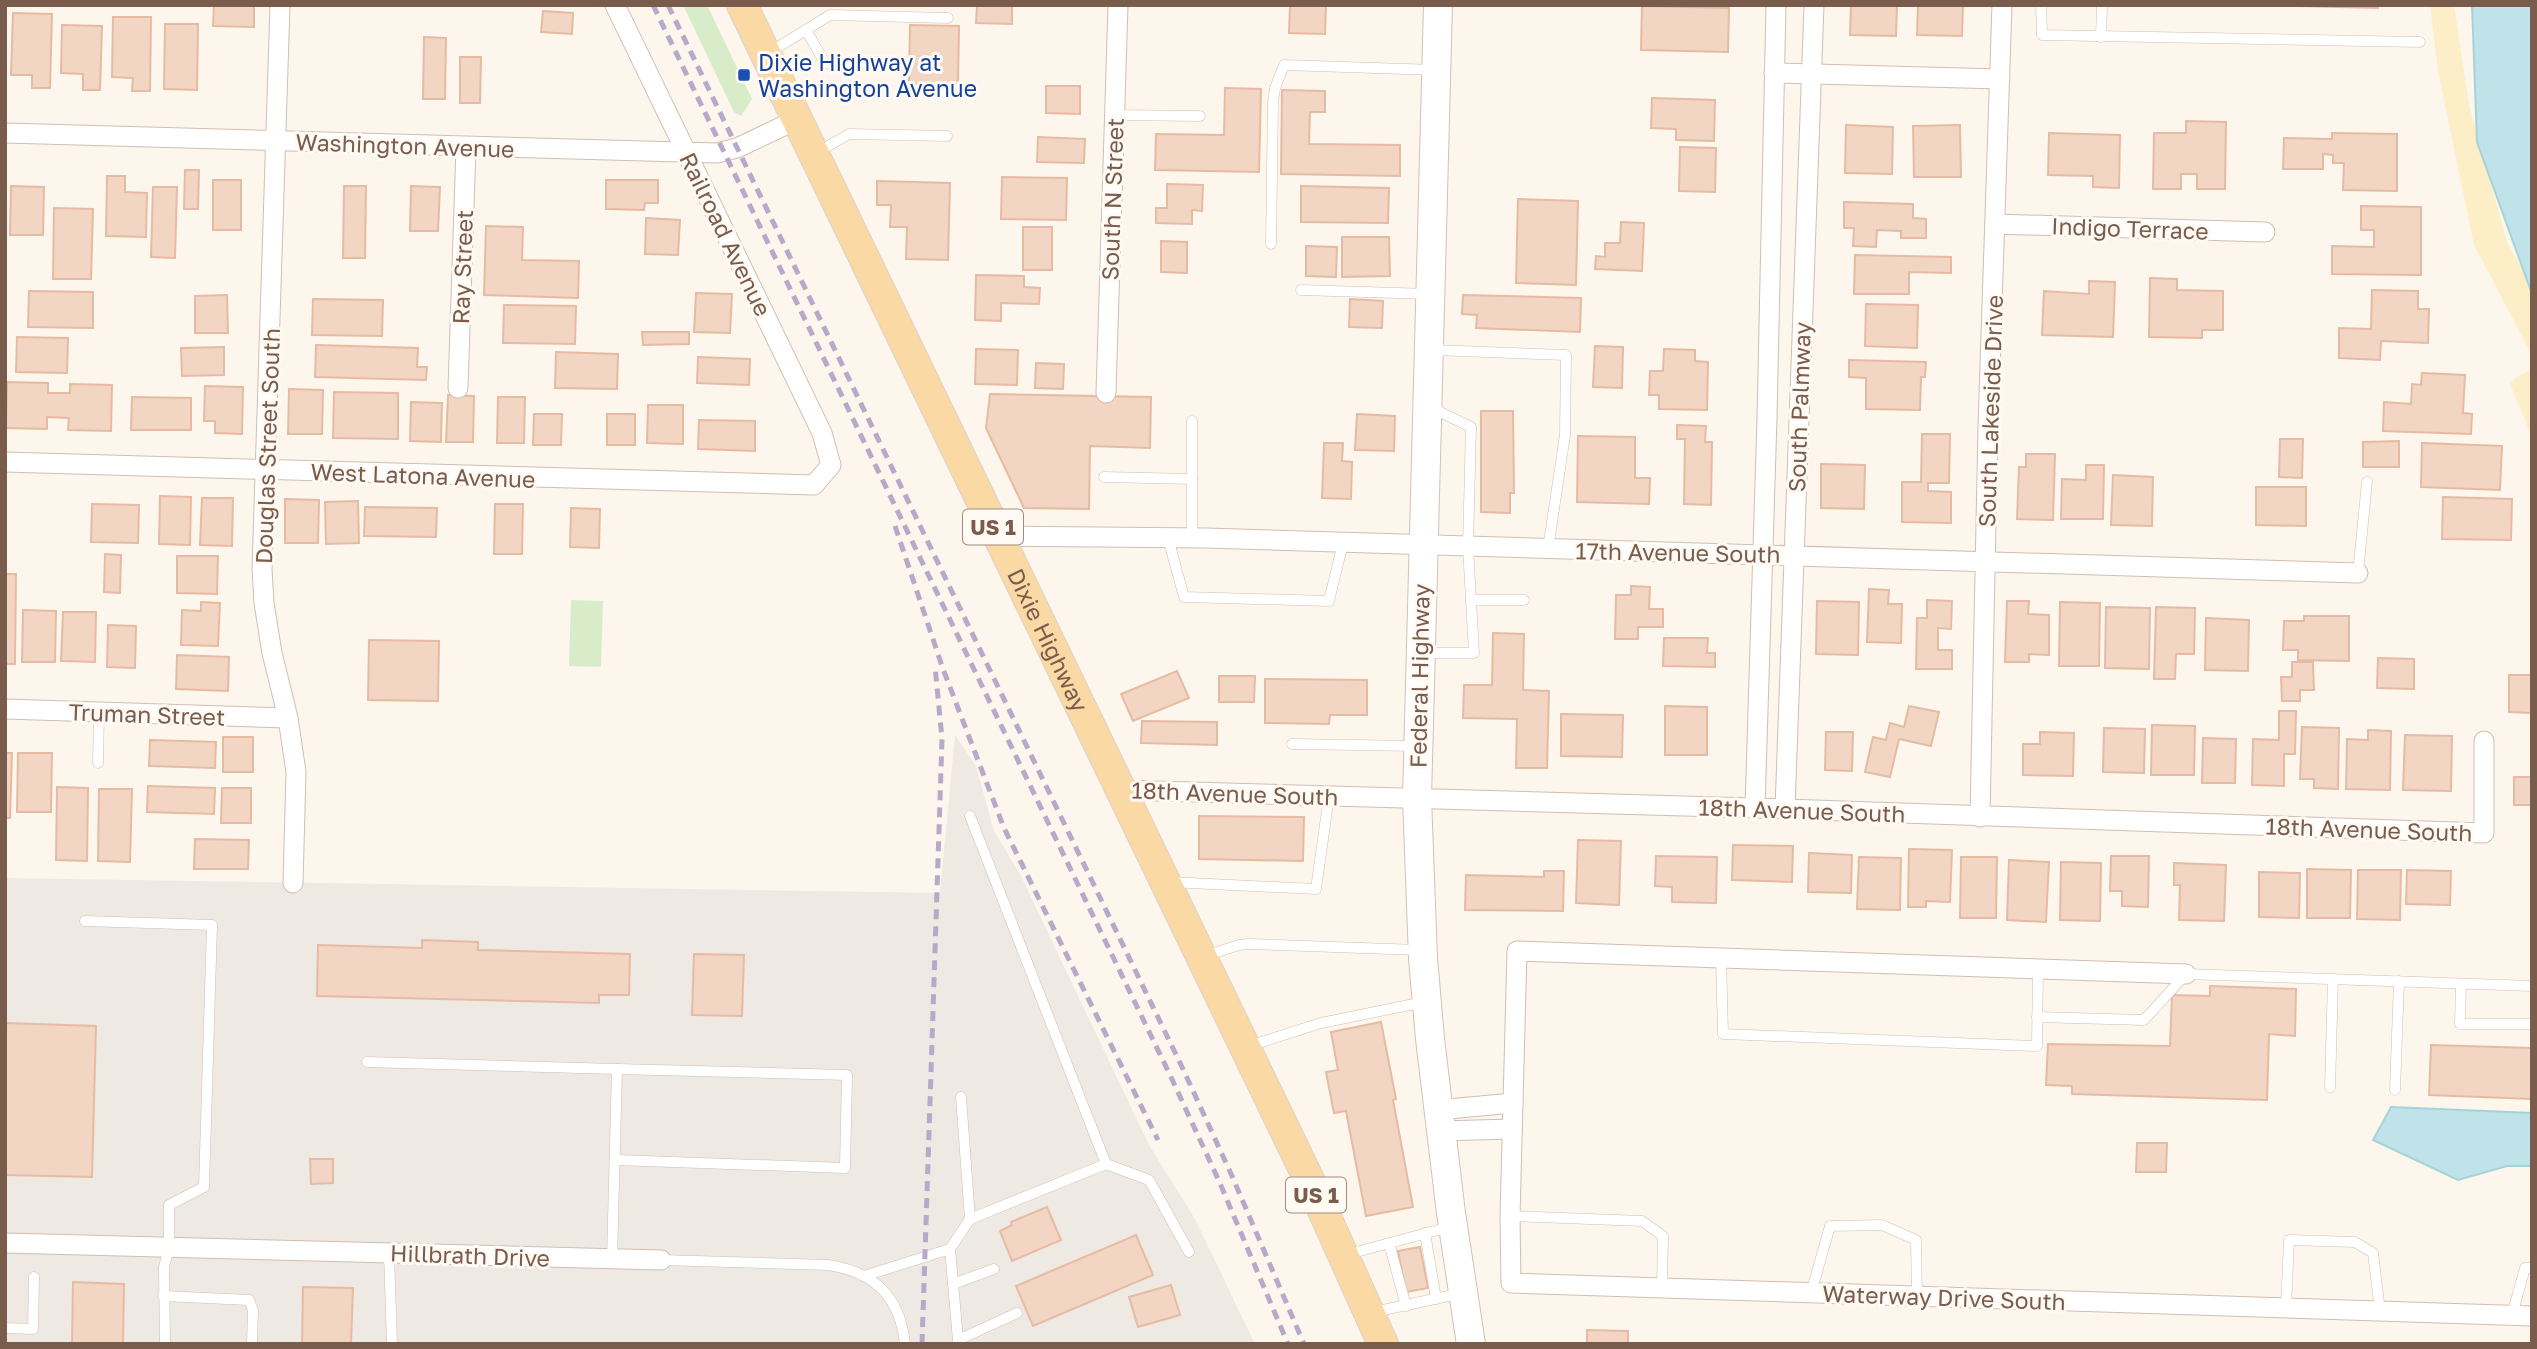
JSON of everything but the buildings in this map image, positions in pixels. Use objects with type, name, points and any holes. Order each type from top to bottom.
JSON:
[{"type":"main road","name":"Dixie Highway","points":[[742,5],[1245,1048]]},
{"type":"main road","name":"Federal Highway","points":[[1438,5],[1417,798],[1426,1001],[1438,1120],[1453,1228],[1450,1296],[1471,1344]]},
{"type":"main road","name":"US 1","points":[[1245,1048],[1344,1255],[1383,1344]]},
{"type":"street","name":"Douglas Street South","points":[[280,5],[262,569],[272,653],[288,718],[296,772],[293,883]]},
{"type":"street","name":"Railroad Avenue","points":[[615,5],[822,433],[831,465]]},
{"type":"street","name":"South N Street","points":[[1106,393],[1118,5]]},
{"type":"street","name":"South Palmway","points":[[1755,808],[1776,5]]},
{"type":"street","name":"South Palmway","points":[[1786,809],[1814,5]]},
{"type":"street","name":"South Lakeside Drive","points":[[1980,817],[2002,5]]},
{"type":"street","points":[[1774,73],[2000,79]]},
{"type":"street","name":"Washington Avenue","points":[[5,133],[717,153],[737,148],[798,119]]},
{"type":"street","name":"Ray Street","points":[[458,388],[466,146]]},
{"type":"street","name":"Indigo Terrace","points":[[1995,224],[2265,232]]},
{"type":"street","name":"West Latona Avenue","points":[[5,462],[814,485],[831,465]]},
{"type":"street","name":"17th Avenue South","points":[[998,536],[1192,538],[2358,573]]},
{"type":"street","name":"Truman Street","points":[[5,709],[288,718]]},
{"type":"street","name":"18th Avenue South","points":[[1120,790],[2484,833],[2484,741]]},
{"type":"street","name":"Waterway Drive South","points":[[1721,958],[1517,951],[1510,1216],[1511,1283],[2522,1316]]},
{"type":"street","points":[[1721,958],[2186,974]]},
{"type":"street","points":[[1438,1120],[1513,1103]]},
{"type":"street","points":[[1438,1120],[1512,1129]]},
{"type":"street","name":"Hillbrath Drive","points":[[5,1242],[660,1260]]},
{"type":"lane","points":[[2042,5],[2042,36],[2420,42]]},
{"type":"lane","points":[[2101,37],[2102,5]]},
{"type":"lane","points":[[766,54],[830,15],[948,18]]},
{"type":"lane","points":[[806,30],[825,63],[894,64]]},
{"type":"lane","points":[[1271,244],[1273,102],[1284,65],[1436,70]]},
{"type":"lane","points":[[1114,115],[1200,116]]},
{"type":"lane","points":[[814,154],[849,134],[947,136]]},
{"type":"lane","points":[[1301,290],[1429,294]]},
{"type":"lane","points":[[1428,350],[1566,355],[1565,435],[1548,549]]},
{"type":"lane","points":[[1420,653],[1474,653],[1468,547],[1471,427],[1426,405]]},
{"type":"lane","points":[[1192,421],[1192,538]]},
{"type":"lane","points":[[1104,477],[1192,479]]},
{"type":"lane","points":[[2358,573],[2367,482]]},
{"type":"lane","points":[[1168,538],[1184,597],[1329,601],[1343,543]]},
{"type":"lane","points":[[1471,600],[1524,600]]},
{"type":"lane","points":[[97,763],[100,712]]},
{"type":"lane","points":[[1292,744],[1418,746]]},
{"type":"lane","points":[[1164,881],[1316,888],[1329,796]]},
{"type":"lane","points":[[970,816],[1106,1164]]},
{"type":"lane","points":[[85,920],[212,925],[204,1187],[169,1205],[169,1247],[164,1267],[163,1296],[165,1344]]},
{"type":"lane","points":[[1201,957],[1249,944],[1423,950]]},
{"type":"lane","points":[[1721,958],[1723,1034],[2037,1046],[2038,969]]},
{"type":"lane","points":[[2037,1017],[2144,1020],[2186,974],[2532,986]]},
{"type":"lane","points":[[2330,1087],[2333,979]]},
{"type":"lane","points":[[2395,1090],[2399,982]]},
{"type":"lane","points":[[2461,984],[2460,1024],[2532,1024]]},
{"type":"lane","points":[[1245,1048],[1321,1023],[1426,1001]]},
{"type":"lane","points":[[367,1062],[847,1075],[845,1168],[615,1160]]},
{"type":"lane","points":[[612,1259],[617,1069]]},
{"type":"lane","points":[[961,1097],[970,1219]]},
{"type":"lane","points":[[1017,1313],[958,1340],[950,1249],[970,1219],[1106,1164],[1149,1180],[1189,1252]]},
{"type":"lane","points":[[1510,1216],[1642,1221],[1663,1236],[1662,1287]]},
{"type":"lane","points":[[1811,1293],[1830,1226],[1882,1225],[1916,1240],[1917,1296]]},
{"type":"lane","points":[[1344,1255],[1453,1228]]},
{"type":"lane","points":[[1370,1312],[1450,1296],[1425,1233]]},
{"type":"lane","points":[[2287,1308],[2289,1240],[2342,1241],[2355,1242],[2373,1253],[2380,1311]]},
{"type":"lane","points":[[1389,1243],[1406,1306]]},
{"type":"lane","points":[[864,1276],[950,1249]]},
{"type":"lane","points":[[389,1253],[392,1344]]},
{"type":"lane","name":"Hillbrath Drive","points":[[660,1260],[828,1265],[845,1268],[864,1276],[884,1290],[893,1302],[904,1330],[905,1344]]},
{"type":"lane","points":[[2522,1316],[2525,1268],[2532,1268]]},
{"type":"lane","points":[[953,1284],[994,1269]]},
{"type":"lane","points":[[5,1328],[33,1329],[34,1277]]},
{"type":"lane","points":[[163,1296],[249,1300],[253,1310],[252,1344]]},
{"type":"shaded area","points":[[955,735],[976,766],[994,831],[1020,874],[1149,1145],[1195,1219],[1255,1344],[5,1344],[5,878],[940,893]]},
{"type":"green space","points":[[683,5],[707,5],[752,99],[741,116],[734,112]]},
{"type":"green space","points":[[571,600],[603,601],[601,667],[569,666]]},
{"type":"sand","points":[[2430,5],[2454,5],[2469,105],[2507,242],[2532,286],[2532,355],[2474,245],[2438,71]]},
{"type":"sand","points":[[2532,370],[2532,437],[2510,384],[2516,377]]},
{"type":"water","points":[[2472,5],[2532,5],[2532,294],[2477,142]]},
{"type":"water","points":[[2391,1107],[2532,1113],[2532,1166],[2507,1166],[2458,1180],[2373,1140]]},
{"type":"railway","points":[[653,5],[1170,1075],[1219,1181],[1288,1344]]},
{"type":"railway","points":[[668,5],[1183,1069],[1304,1344]]},
{"type":"railway","points":[[895,526],[943,669],[1004,828],[1158,1140]]},
{"type":"railway","points":[[922,1344],[942,739],[935,666]]},
{"type":"place","name":"Dixie Highway at Washington Avenue","points":[[744,75]]}]
